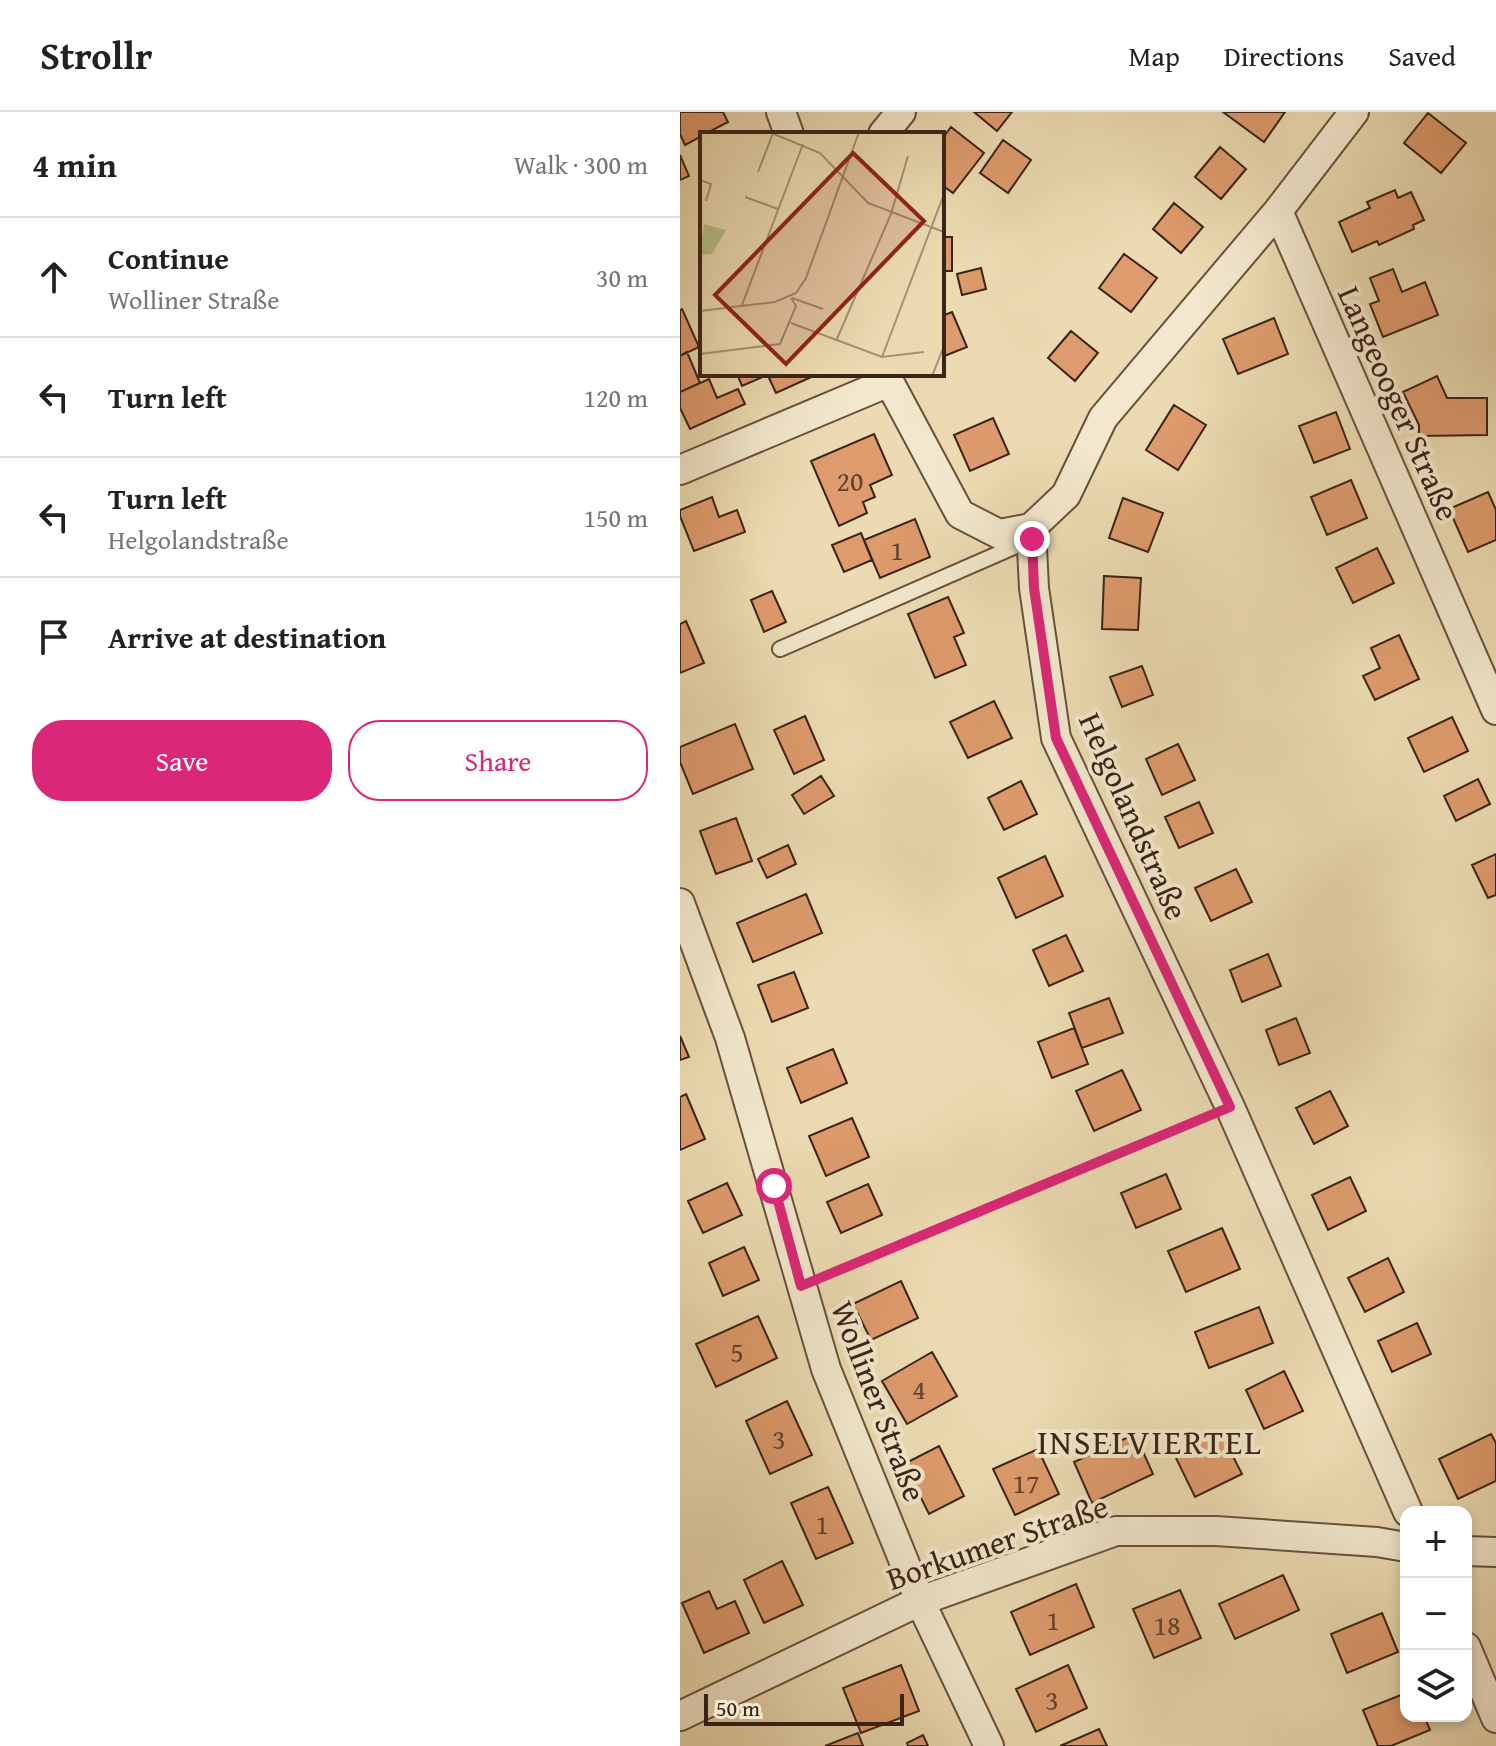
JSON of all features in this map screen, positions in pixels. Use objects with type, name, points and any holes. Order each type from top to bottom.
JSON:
[{"type":"street","points":[[781,112],[788,132]]},
{"type":"street","points":[[885,132],[901,112]]},
{"type":"street","points":[[680,470],[887,378],[960,514],[999,534],[1032,533],[1066,495],[1103,418],[1278,211],[1354,112]]},
{"type":"street","name":"Langeooger Straße","points":[[1278,211],[1496,710]]},
{"type":"street","name":"Helgolandstraße","points":[[1032,533],[1034,588],[1056,738],[1230,1107],[1405,1506]]},
{"type":"street","name":"Wolliner Straße","points":[[680,903],[730,1038],[826,1369],[920,1601],[989,1746]]},
{"type":"street","name":"Borkumer Straße","points":[[680,1716],[920,1601],[1116,1531],[1216,1531],[1400,1546]]},
{"type":"street","points":[[1472,1551],[1496,1552]]},
{"type":"street","points":[[1467,1650],[1496,1718]]},
{"type":"lane","points":[[780,649],[1032,533]]},
{"type":"path","points":[[801,1286],[1230,1107]]},
{"type":"building","points":[[680,112],[723,112],[728,122],[709,132],[700,132],[700,137],[685,145],[680,134]]},
{"type":"building","points":[[974,112],[1012,112],[997,131]]},
{"type":"building","points":[[1223,112],[1285,112],[1264,142]]},
{"type":"building","points":[[1428,113],[1466,143],[1441,173],[1404,143]]},
{"type":"building","points":[[951,127],[984,153],[953,193],[944,186],[944,136]]},
{"type":"building","points":[[1003,140],[1031,160],[1008,193],[980,173]]},
{"type":"building","points":[[1220,147],[1246,169],[1221,199],[1195,177]]},
{"type":"building","points":[[680,155],[689,176],[680,180]]},
{"type":"building","points":[[1395,190],[1398,198],[1411,192],[1424,220],[1413,225],[1414,229],[1379,245],[1377,241],[1352,252],[1339,222],[1370,208],[1367,202]]},
{"type":"building","points":[[1174,203],[1203,227],[1181,253],[1153,229]]},
{"type":"building","points":[[944,237],[952,237],[952,271],[944,271]]},
{"type":"building","points":[[1124,254],[1157,278],[1131,312],[1099,288]]},
{"type":"building","points":[[981,268],[986,289],[962,295],[957,274]]},
{"type":"building","points":[[1393,269],[1402,292],[1425,282],[1438,315],[1383,337],[1370,304],[1379,301],[1370,278]]},
{"type":"building","points":[[680,310],[699,347],[680,356]]},
{"type":"building","points":[[952,312],[967,347],[944,356],[944,315]]},
{"type":"building","points":[[1274,318],[1288,354],[1238,374],[1223,339]]},
{"type":"building","points":[[1071,331],[1098,353],[1075,381],[1048,358]]},
{"type":"building","points":[[687,352],[700,383],[680,392],[680,356]]},
{"type":"building","points":[[738,376],[765,376],[742,386]]},
{"type":"building","points":[[774,376],[814,376],[776,393],[769,378]]},
{"type":"building","points":[[1437,376],[1447,398],[1487,398],[1487,435],[1419,436],[1419,425],[1403,392]]},
{"type":"building","points":[[709,379],[717,398],[738,389],[745,404],[690,429],[680,408],[680,392]]},
{"type":"building","points":[[1174,405],[1206,425],[1178,470],[1146,450]]},
{"type":"building","points":[[1336,412],[1350,449],[1314,463],[1299,426]]},
{"type":"building","points":[[993,418],[1009,454],[970,471],[954,435]]},
{"type":"building","points":[[874,434],[892,475],[870,485],[875,497],[863,502],[867,513],[839,526],[811,461]]},
{"type":"building","points":[[1351,480],[1367,518],[1327,535],[1311,497]]},
{"type":"building","points":[[1488,492],[1496,510],[1496,540],[1468,552],[1449,509]]},
{"type":"building","points":[[712,497],[719,517],[737,510],[745,532],[694,551],[680,510]]},
{"type":"building","points":[[1123,498],[1163,513],[1148,552],[1109,538]]},
{"type":"building","points":[[915,519],[930,557],[880,578],[864,540]]},
{"type":"building","points":[[861,533],[872,560],[844,572],[832,545]]},
{"type":"building","points":[[1377,548],[1394,583],[1353,603],[1336,568]]},
{"type":"building","points":[[1104,576],[1141,578],[1138,630],[1102,629]]},
{"type":"building","points":[[772,591],[786,622],[764,632],[751,600]]},
{"type":"building","points":[[948,597],[964,633],[954,637],[966,665],[935,678],[908,614]]},
{"type":"building","points":[[686,621],[704,663],[680,673],[680,624]]},
{"type":"building","points":[[1399,635],[1419,679],[1375,700],[1363,676],[1380,668],[1371,648]]},
{"type":"building","points":[[1142,666],[1153,695],[1122,707],[1110,677]]},
{"type":"building","points":[[994,701],[1012,738],[968,758],[950,722]]},
{"type":"building","points":[[805,716],[824,760],[794,774],[774,730]]},
{"type":"building","points":[[1452,717],[1468,751],[1424,772],[1408,738]]},
{"type":"building","points":[[735,724],[753,769],[693,794],[680,762],[680,747]]},
{"type":"building","points":[[1178,744],[1195,780],[1162,795],[1146,759]]},
{"type":"building","points":[[821,776],[834,796],[804,814],[792,795]]},
{"type":"building","points":[[1478,779],[1490,804],[1456,821],[1444,796]]},
{"type":"building","points":[[1021,781],[1037,814],[1004,830],[988,798]]},
{"type":"building","points":[[1199,802],[1213,833],[1179,848],[1165,817]]},
{"type":"building","points":[[736,818],[752,861],[716,874],[700,831]]},
{"type":"building","points":[[788,845],[796,864],[767,878],[758,859]]},
{"type":"building","points":[[1496,854],[1496,895],[1488,898],[1472,865]]},
{"type":"building","points":[[1045,856],[1063,896],[1016,918],[998,878]]},
{"type":"building","points":[[1236,869],[1252,902],[1211,921],[1195,888]]},
{"type":"building","points":[[806,894],[822,933],[753,962],[737,923]]},
{"type":"building","points":[[1066,935],[1083,971],[1049,986],[1033,950]]},
{"type":"building","points":[[1268,954],[1281,986],[1242,1002],[1230,970]]},
{"type":"building","points":[[794,972],[808,1008],[772,1022],[758,985]]},
{"type":"building","points":[[1109,998],[1123,1033],[1082,1048],[1069,1013]]},
{"type":"building","points":[[1296,1018],[1310,1053],[1279,1065],[1266,1030]]},
{"type":"building","points":[[1074,1028],[1088,1064],[1052,1078],[1038,1042]]},
{"type":"building","points":[[680,1036],[689,1057],[680,1060]]},
{"type":"building","points":[[833,1049],[847,1083],[801,1103],[787,1068]]},
{"type":"building","points":[[1122,1070],[1141,1110],[1094,1131],[1076,1091]]},
{"type":"building","points":[[1330,1091],[1348,1126],[1314,1144],[1296,1108]]},
{"type":"building","points":[[686,1094],[705,1139],[680,1150],[680,1097]]},
{"type":"building","points":[[852,1118],[869,1157],[826,1176],[809,1136]]},
{"type":"building","points":[[1166,1174],[1181,1209],[1136,1228],[1121,1193]]},
{"type":"building","points":[[1350,1177],[1366,1211],[1328,1230],[1312,1195]]},
{"type":"building","points":[[727,1183],[742,1215],[703,1233],[688,1201]]},
{"type":"building","points":[[868,1184],[882,1215],[841,1233],[827,1202]]},
{"type":"building","points":[[1222,1228],[1240,1269],[1186,1292],[1168,1251]]},
{"type":"building","points":[[744,1247],[759,1280],[723,1296],[709,1263]]},
{"type":"building","points":[[1388,1258],[1404,1292],[1365,1312],[1348,1278]]},
{"type":"building","points":[[901,1281],[918,1318],[871,1340],[853,1304]]},
{"type":"building","points":[[1259,1307],[1273,1343],[1209,1368],[1195,1332]]},
{"type":"building","points":[[758,1316],[777,1358],[716,1387],[696,1344]]},
{"type":"building","points":[[1417,1323],[1431,1354],[1392,1372],[1378,1341]]},
{"type":"building","points":[[932,1352],[957,1396],[907,1424],[882,1381]]},
{"type":"building","points":[[1284,1371],[1303,1411],[1264,1429],[1246,1390]]},
{"type":"building","points":[[787,1401],[812,1455],[770,1474],[746,1421]]},
{"type":"building","points":[[1220,1431],[1242,1474],[1195,1497],[1174,1454]]},
{"type":"building","points":[[1135,1434],[1153,1474],[1092,1503],[1074,1462]]},
{"type":"building","points":[[1491,1434],[1496,1443],[1496,1481],[1458,1499],[1439,1459]]},
{"type":"building","points":[[939,1446],[964,1496],[929,1514],[904,1464]]},
{"type":"building","points":[[1038,1449],[1059,1494],[1015,1515],[993,1469]]},
{"type":"building","points":[[828,1487],[853,1543],[816,1559],[791,1503]]},
{"type":"building","points":[[782,1561],[803,1605],[764,1623],[744,1580]]},
{"type":"building","points":[[1283,1575],[1299,1610],[1235,1639],[1219,1604]]},
{"type":"building","points":[[1076,1584],[1094,1627],[1030,1655],[1011,1612]]},
{"type":"building","points":[[1180,1590],[1201,1638],[1154,1658],[1133,1609]]},
{"type":"building","points":[[709,1591],[717,1609],[735,1601],[749,1633],[704,1653],[682,1603]]},
{"type":"building","points":[[1382,1613],[1398,1652],[1347,1673],[1331,1634]]},
{"type":"building","points":[[901,1665],[919,1711],[861,1733],[843,1688]]},
{"type":"building","points":[[1068,1665],[1087,1708],[1036,1732],[1016,1689]]},
{"type":"building","points":[[1400,1695],[1400,1722],[1427,1722],[1430,1730],[1391,1746],[1378,1746],[1363,1710]]},
{"type":"building","points":[[1099,1729],[1107,1746],[1060,1746]]},
{"type":"building","points":[[858,1733],[863,1746],[825,1746]]},
{"type":"building","points":[[923,1735],[928,1746],[908,1746],[907,1743]]},
{"type":"district","name":"INSELVIERTEL","points":[[1150,1441]]},
{"type":"route","points":[[774,1186],[801,1286],[1230,1107],[1056,738],[1034,588],[1032,539]]}]
